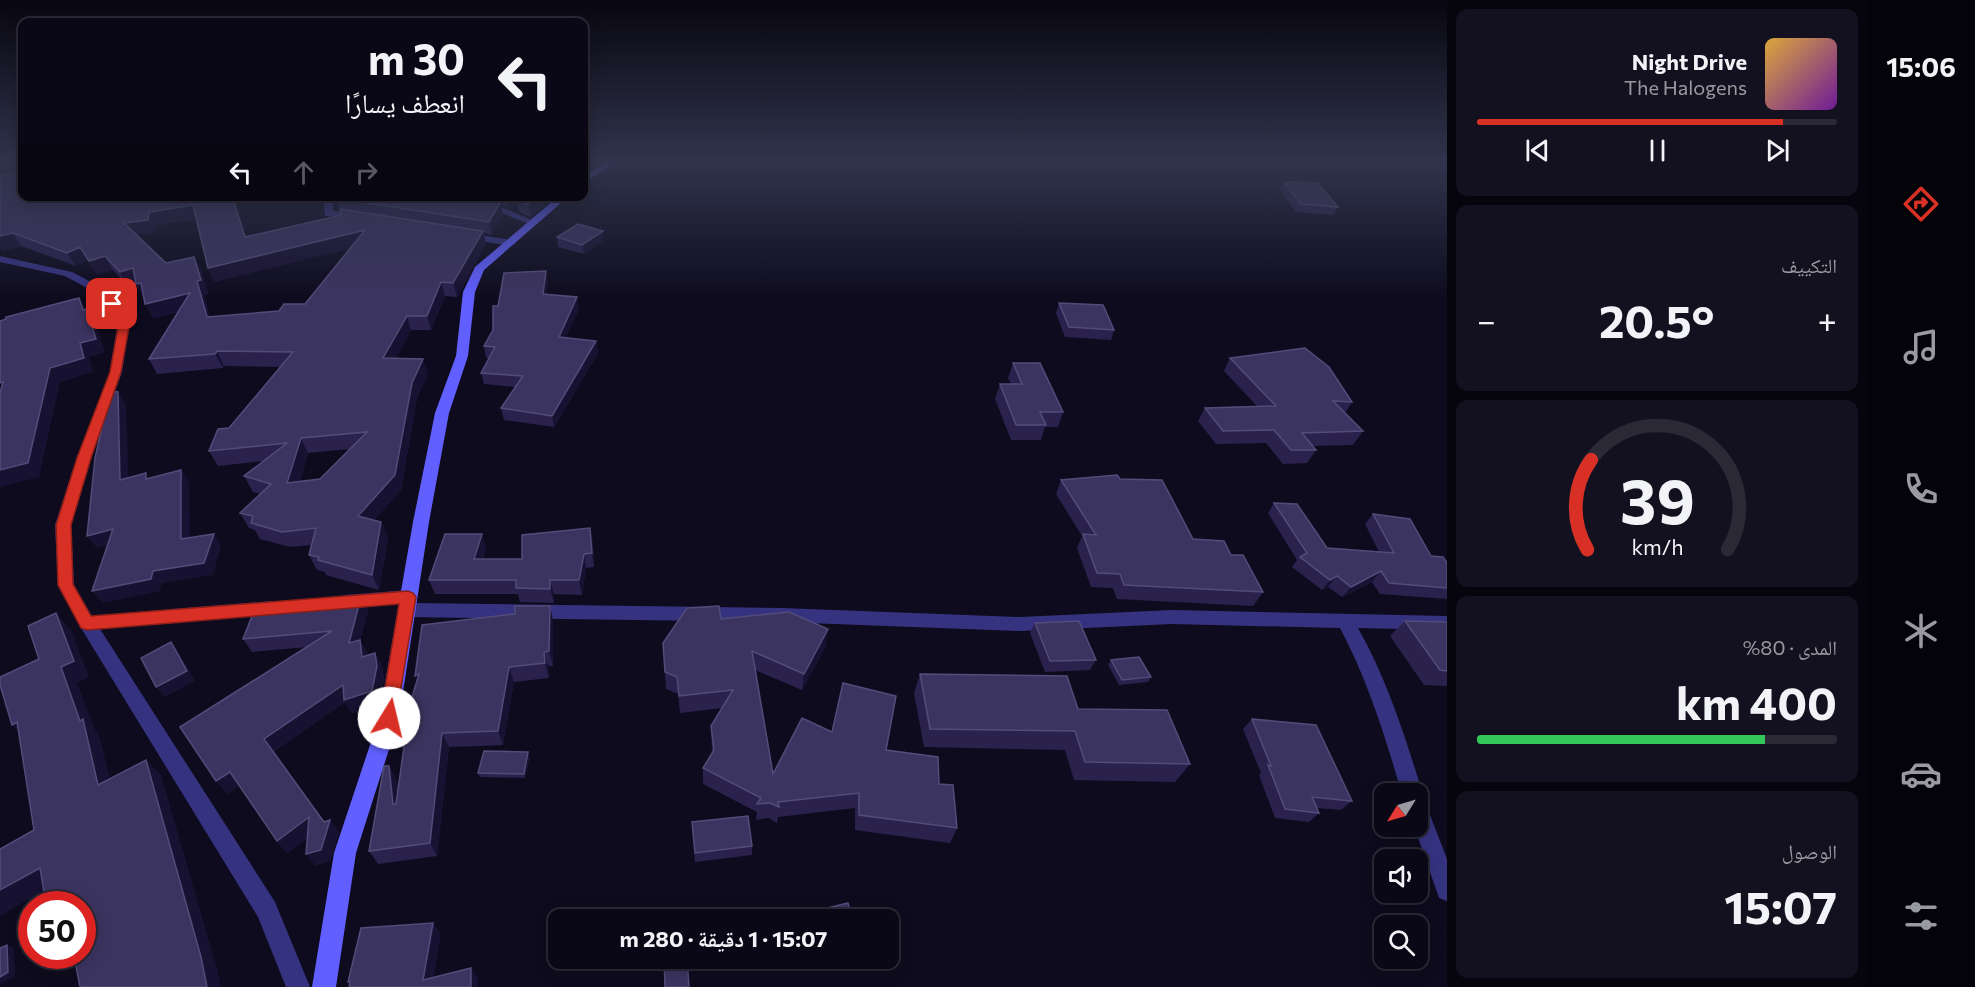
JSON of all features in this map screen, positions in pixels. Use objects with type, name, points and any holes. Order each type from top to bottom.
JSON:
[{"type":"main road","points":[[324,987],[345,853],[389,718],[442,413],[462,356],[469,292],[479,269],[552,207]]},
{"type":"street","points":[[328,207],[328,214],[369,217]]},
{"type":"street","points":[[493,207],[534,223]]},
{"type":"street","points":[[460,235],[510,243]]},
{"type":"street","points":[[0,259],[68,274],[93,287],[112,304],[123,327],[116,372],[84,458],[63,525],[66,585],[87,623],[267,910],[298,987]]},
{"type":"street","points":[[325,604],[407,604],[1020,624],[1172,617],[1447,623]]},
{"type":"street","points":[[87,623],[289,607]]},
{"type":"street","points":[[1345,621],[1367,662],[1383,700],[1409,783]]},
{"type":"street","points":[[1428,837],[1447,890]]},
{"type":"building","points":[[0,207],[180,207],[149,212],[148,220],[124,223],[166,263],[194,257],[201,280],[197,281],[207,317],[279,311],[284,304],[305,304],[365,230],[208,268],[193,207],[236,207],[245,237],[342,215],[340,209],[483,231],[453,283],[441,282],[427,316],[407,316],[383,358],[423,359],[412,383],[395,475],[358,516],[381,522],[372,575],[318,560],[319,557],[309,555],[316,528],[282,532],[251,523],[253,516],[240,513],[271,484],[244,476],[287,443],[209,451],[218,429],[229,428],[293,352],[217,351],[215,354],[149,359],[190,293],[145,304],[141,283],[136,284],[133,268],[120,272],[105,256],[89,261],[80,247],[67,253],[13,233],[0,236]],"holes":[[[367,432],[320,479],[287,483],[301,438]]]},
{"type":"building","points":[[394,207],[498,207],[489,222]]},
{"type":"building","points":[[578,224],[603,231],[582,245],[557,237]]},
{"type":"building","points":[[546,271],[543,294],[577,297],[559,337],[596,341],[552,416],[501,408],[523,376],[481,373],[495,347],[484,346],[493,330],[493,306],[498,306],[504,273]]},
{"type":"building","points":[[79,298],[83,310],[87,309],[96,339],[80,343],[84,358],[50,368],[28,463],[0,470],[0,393],[3,382],[0,383],[0,321],[6,317]]},
{"type":"building","points":[[1059,303],[1103,305],[1114,330],[1069,327]]},
{"type":"building","points":[[1305,348],[1329,367],[1352,402],[1333,401],[1363,431],[1302,433],[1316,450],[1291,450],[1274,430],[1223,431],[1205,408],[1276,406],[1230,358]]},
{"type":"building","points":[[1013,363],[1040,363],[1063,412],[1040,412],[1046,425],[1016,425],[1000,384],[1022,384]]},
{"type":"building","points":[[110,391],[118,392],[120,480],[146,473],[146,479],[181,470],[181,539],[214,534],[204,563],[153,571],[151,579],[92,591],[113,529],[87,536],[95,458]]},
{"type":"building","points":[[1117,475],[1120,479],[1162,480],[1193,539],[1224,541],[1231,555],[1243,555],[1263,592],[1124,585],[1120,574],[1097,573],[1083,534],[1096,535],[1061,480]]},
{"type":"building","points":[[1274,503],[1297,504],[1327,548],[1394,553],[1373,514],[1410,519],[1431,556],[1443,557],[1447,563],[1447,588],[1389,583],[1381,571],[1351,587],[1337,576],[1330,580],[1300,557],[1307,553]]},
{"type":"building","points":[[590,528],[592,553],[584,554],[579,580],[550,580],[550,589],[516,588],[516,580],[429,580],[445,534],[482,534],[474,559],[522,559],[522,535]]},
{"type":"building","points":[[361,597],[349,643],[360,640],[362,657],[375,653],[377,666],[372,691],[344,700],[343,685],[264,739],[324,822],[330,820],[321,850],[306,854],[309,817],[277,841],[230,772],[216,781],[180,727],[332,631],[243,639],[256,606]]},
{"type":"building","points":[[515,606],[550,606],[549,651],[544,652],[545,663],[509,667],[498,731],[442,733],[430,843],[369,851],[384,766],[389,766],[393,804],[396,804],[410,704],[419,674],[415,676],[422,625],[515,614]]},
{"type":"building","points":[[719,606],[721,619],[789,612],[828,629],[804,674],[752,651],[773,774],[802,718],[832,732],[843,683],[896,696],[886,750],[938,757],[939,784],[953,785],[957,828],[859,815],[859,793],[778,802],[779,807],[770,803],[757,804],[761,798],[703,768],[714,750],[711,726],[733,690],[679,696],[677,677],[665,672],[663,643],[687,608]]},
{"type":"building","points":[[56,613],[74,661],[61,667],[80,721],[83,719],[98,785],[146,760],[201,957],[207,987],[80,987],[77,969],[96,969],[96,891],[44,891],[40,868],[0,890],[0,849],[34,830],[17,722],[12,725],[0,685],[0,677],[39,659],[28,626]]},
{"type":"building","points":[[1079,621],[1096,660],[1050,661],[1035,623]]},
{"type":"building","points":[[1405,621],[1447,622],[1447,671],[1440,670]]},
{"type":"building","points":[[171,642],[187,671],[156,687],[141,658]]},
{"type":"building","points":[[1139,657],[1151,677],[1122,680],[1111,660]]},
{"type":"building","points":[[920,674],[1067,676],[1078,709],[1167,710],[1190,764],[1085,762],[1075,731],[930,729]]},
{"type":"building","points":[[1252,719],[1316,725],[1352,801],[1312,797],[1319,813],[1285,809]]},
{"type":"building","points":[[484,751],[528,752],[524,774],[478,773]]},
{"type":"building","points":[[748,816],[752,846],[695,853],[692,822]]},
{"type":"building","points":[[848,903],[850,909],[824,909]]},
{"type":"building","points":[[433,923],[423,980],[471,968],[471,987],[349,987],[350,982],[348,982],[361,928]]},
{"type":"building","points":[[7,945],[8,972],[0,977],[0,948]]},
{"type":"building","points":[[664,969],[688,969],[689,987],[665,987]]},
{"type":"route","points":[[112,304],[123,327],[116,372],[84,458],[63,525],[66,585],[87,623],[408,597],[389,718]]}]
